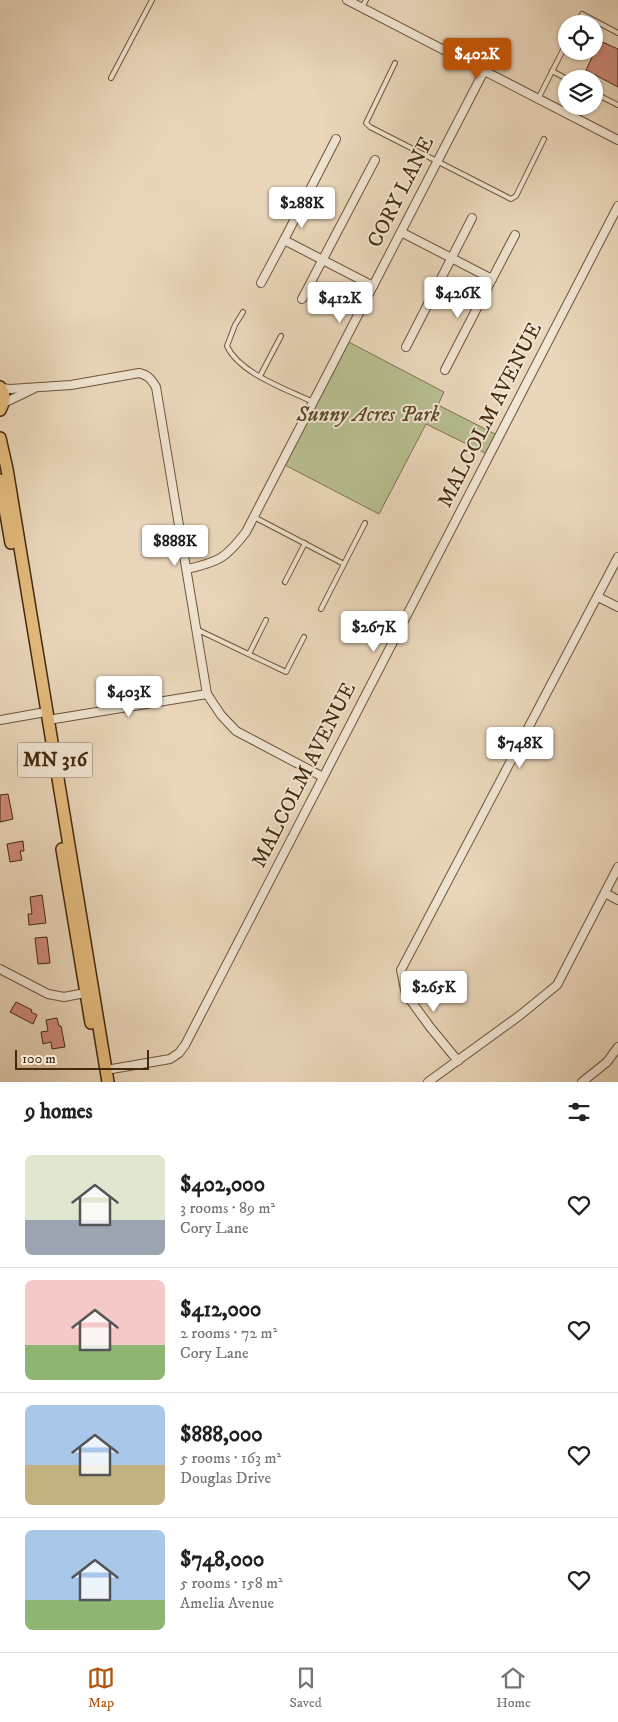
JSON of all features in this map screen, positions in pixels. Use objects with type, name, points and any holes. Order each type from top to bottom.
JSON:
[{"type":"main road","points":[[0,387],[4,395],[1,407]]},
{"type":"main road","name":"MN 316","points":[[0,438],[7,469],[85,993],[101,1082]]},
{"type":"main road","name":"MN 316","points":[[0,480],[108,1082]]},
{"type":"street","points":[[347,0],[364,4],[484,71],[618,140]]},
{"type":"street","name":"CORY LANE","points":[[187,569],[212,563],[232,550],[246,532],[484,71]]},
{"type":"street","points":[[261,283],[336,139]]},
{"type":"street","points":[[302,299],[374,160]]},
{"type":"street","name":"MALCOLM AVENUE","points":[[106,1070],[170,1059],[179,1053],[185,1045],[618,206]]},
{"type":"street","points":[[406,347],[472,218]]},
{"type":"street","points":[[400,232],[492,279]]},
{"type":"street","points":[[445,370],[515,235]]},
{"type":"street","points":[[284,240],[372,286]]},
{"type":"street","points":[[0,387],[71,385],[139,373],[151,379],[156,387],[207,694],[221,715],[236,730],[323,777]]},
{"type":"street","points":[[1,407],[18,395],[42,386]]},
{"type":"street","points":[[458,1061],[406,994],[401,970],[618,557]]},
{"type":"street","points":[[598,597],[618,607]]},
{"type":"street","points":[[0,720],[44,717],[207,694]]},
{"type":"street","points":[[428,1082],[519,1016],[557,984],[618,867]]},
{"type":"street","points":[[605,893],[618,900]]},
{"type":"street","points":[[0,969],[48,994],[64,997],[85,993]]},
{"type":"street","points":[[582,1082],[607,1062],[618,1047]]},
{"type":"lane","points":[[111,78],[152,0]]},
{"type":"lane","points":[[603,25],[618,33]]},
{"type":"lane","points":[[538,99],[558,59]]},
{"type":"lane","points":[[395,64],[366,123],[370,127],[510,199],[516,196],[544,139]]},
{"type":"lane","points":[[552,71],[558,74]]},
{"type":"lane","points":[[603,98],[618,105]]},
{"type":"lane","points":[[243,312],[235,325],[227,346],[238,363],[313,402]]},
{"type":"lane","points":[[260,376],[281,336]]},
{"type":"lane","points":[[254,517],[344,564]]},
{"type":"lane","points":[[321,610],[365,523]]},
{"type":"lane","points":[[285,582],[305,544]]},
{"type":"lane","points":[[249,654],[266,620]]},
{"type":"lane","points":[[196,629],[286,672],[304,637]]},
{"type":"green space","name":"Sunny Acres Park","points":[[345,340],[444,392],[438,405],[499,436],[489,455],[426,424],[379,514],[281,463]]},
{"type":"building","points":[[603,42],[618,49],[618,87],[603,79],[603,70],[586,70],[591,60],[603,60]]},
{"type":"building","points":[[8,794],[13,819],[0,822],[0,795]]},
{"type":"building","points":[[23,841],[24,851],[20,851],[22,860],[10,862],[7,844]]},
{"type":"building","points":[[42,895],[46,923],[29,925],[28,914],[32,914],[30,897]]},
{"type":"building","points":[[47,937],[50,963],[38,964],[35,938]]},
{"type":"building","points":[[16,1002],[32,1010],[31,1012],[37,1015],[33,1024],[10,1012]]},
{"type":"building","points":[[57,1018],[59,1026],[61,1026],[65,1047],[52,1049],[51,1042],[43,1044],[41,1032],[48,1031],[46,1020]]}]
